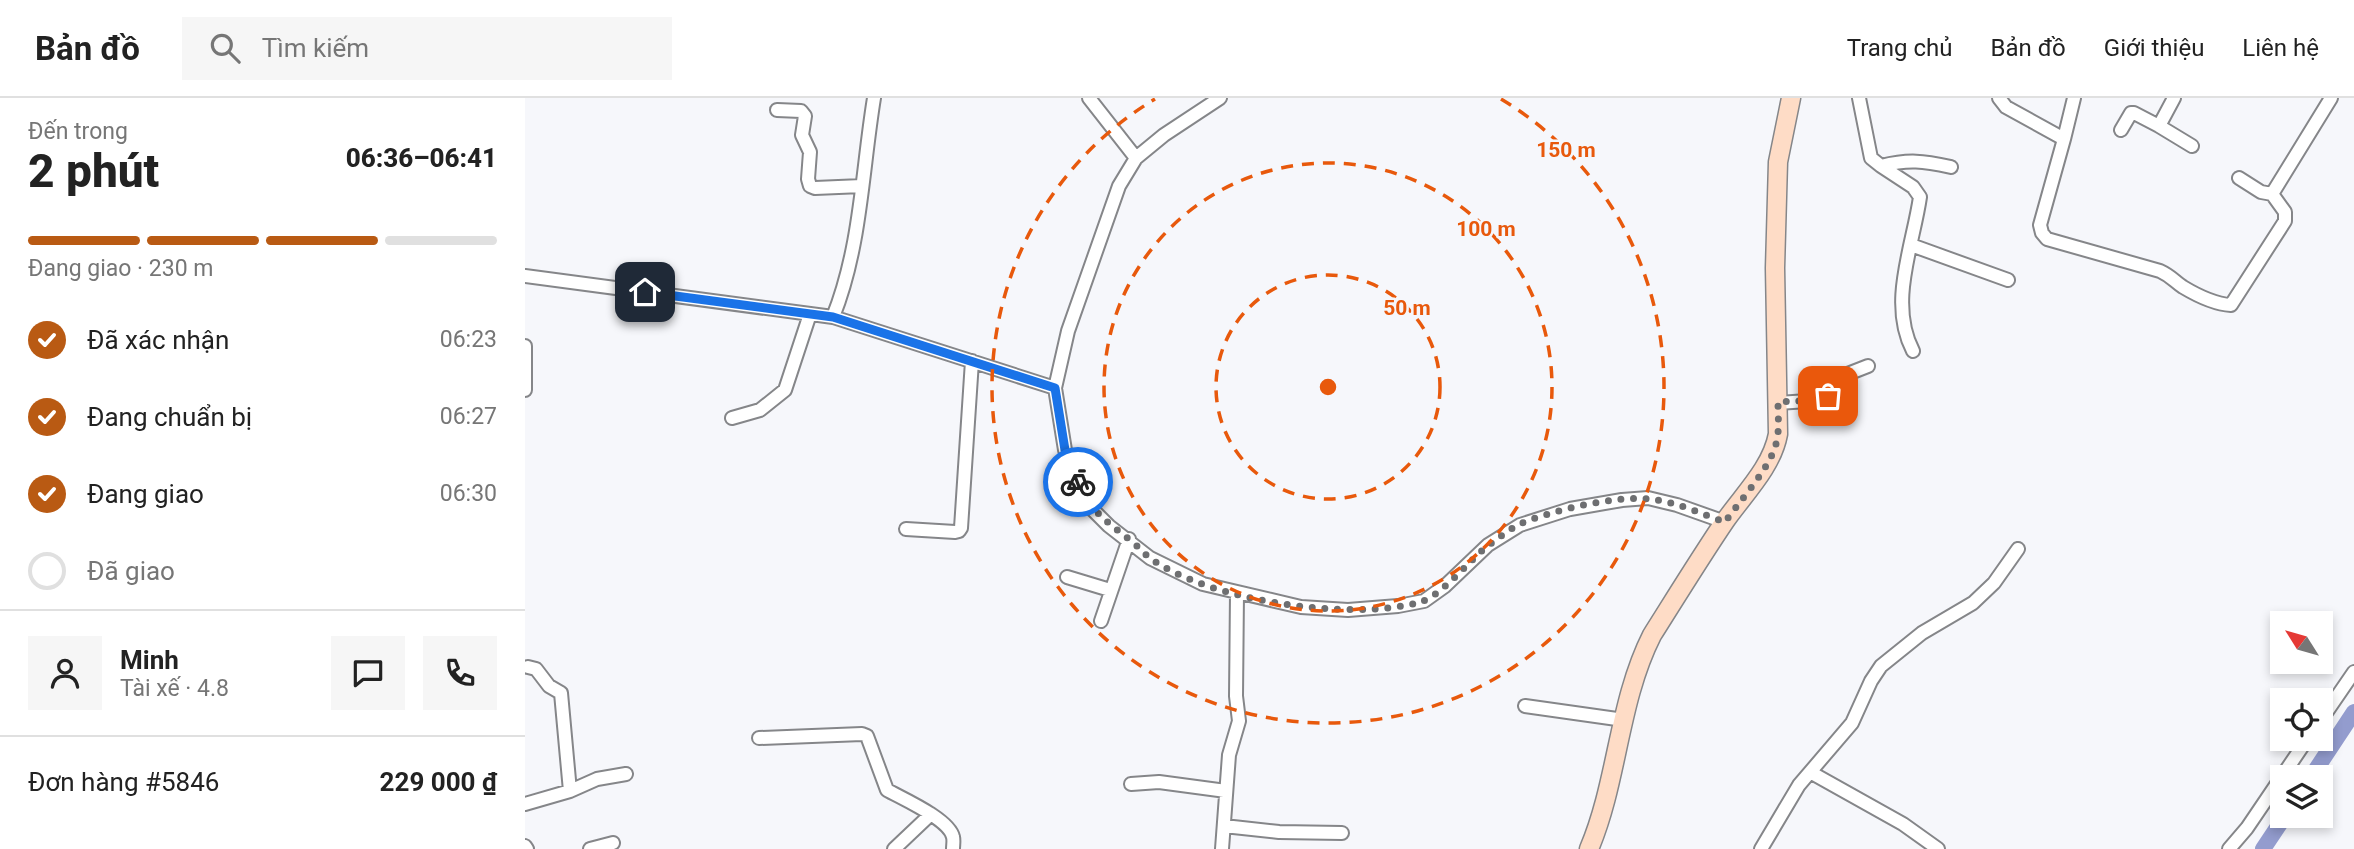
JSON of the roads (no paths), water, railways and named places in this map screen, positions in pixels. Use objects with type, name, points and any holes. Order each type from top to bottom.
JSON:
[{"type":"street","points":[[833,317],[845,287],[874,98]]},
{"type":"street","points":[[1089,98],[1136,158]]},
{"type":"street","points":[[1220,98],[1164,135],[1136,158],[1119,186],[1068,331],[1055,388],[1065,450],[1092,509],[1109,526],[1150,558],[1202,583],[1301,607],[1348,611],[1424,601],[1445,586],[1488,545],[1520,525],[1570,509],[1649,498],[1725,522]]},
{"type":"street","points":[[1589,849],[1601,817],[1644,651],[1776,447],[1777,162],[1791,98]]},
{"type":"street","points":[[1859,98],[1871,158],[1913,187],[1920,197],[1902,296],[1906,337],[1913,351]]},
{"type":"street","points":[[1999,98],[2006,107],[2064,139]]},
{"type":"street","points":[[2074,98],[2040,225],[2047,239],[2160,271],[2171,275],[2181,286],[2218,305],[2231,305],[2285,221],[2285,212],[2272,194],[2261,192],[2239,178]]},
{"type":"street","points":[[2159,126],[2174,98]]},
{"type":"street","points":[[2272,194],[2331,98]]},
{"type":"street","points":[[777,110],[801,111],[805,116],[802,135],[810,152],[810,186],[862,186]]},
{"type":"street","points":[[2121,130],[2131,113],[2134,113],[2192,146]]},
{"type":"street","points":[[1881,166],[1902,160],[1919,160],[1951,167]]},
{"type":"street","points":[[1910,245],[2008,281]]},
{"type":"street","points":[[529,277],[833,317],[1055,388]]},
{"type":"street","points":[[731,418],[759,410],[785,390],[810,314]]},
{"type":"street","points":[[525,346],[525,390]]},
{"type":"street","points":[[906,528],[955,532],[961,527],[972,361]]},
{"type":"street","points":[[1778,402],[1822,400],[1845,375],[1868,366]]},
{"type":"street","points":[[1101,621],[1129,539]]},
{"type":"street","points":[[1761,849],[1792,795],[1852,723],[1871,681],[1881,666],[1922,633],[1973,603],[1994,583],[2018,549]]},
{"type":"street","points":[[1067,577],[1111,590]]},
{"type":"street","points":[[1222,849],[1230,755],[1239,722],[1236,696],[1237,593]]},
{"type":"street","points":[[528,667],[536,669],[549,686],[561,694],[570,791]]},
{"type":"street","points":[[2333,703],[2354,672]]},
{"type":"street","points":[[1525,706],[1624,720]]},
{"type":"street","points":[[759,738],[867,736],[887,790],[931,814],[949,830],[953,837],[953,849]]},
{"type":"street","points":[[2229,849],[2247,828],[2299,751]]},
{"type":"street","points":[[1810,772],[1912,829],[1938,849]]},
{"type":"street","points":[[525,804],[570,791],[597,779],[626,774]]},
{"type":"street","points":[[1131,784],[1159,782],[1226,791]]},
{"type":"street","points":[[894,849],[931,814]]},
{"type":"street","points":[[1224,826],[1279,832],[1342,833]]},
{"type":"street","points":[[590,849],[614,843]]},
{"type":"waterway","points":[[2319,765],[2354,712]]},
{"type":"waterway","points":[[2263,849],[2277,828]]}]
